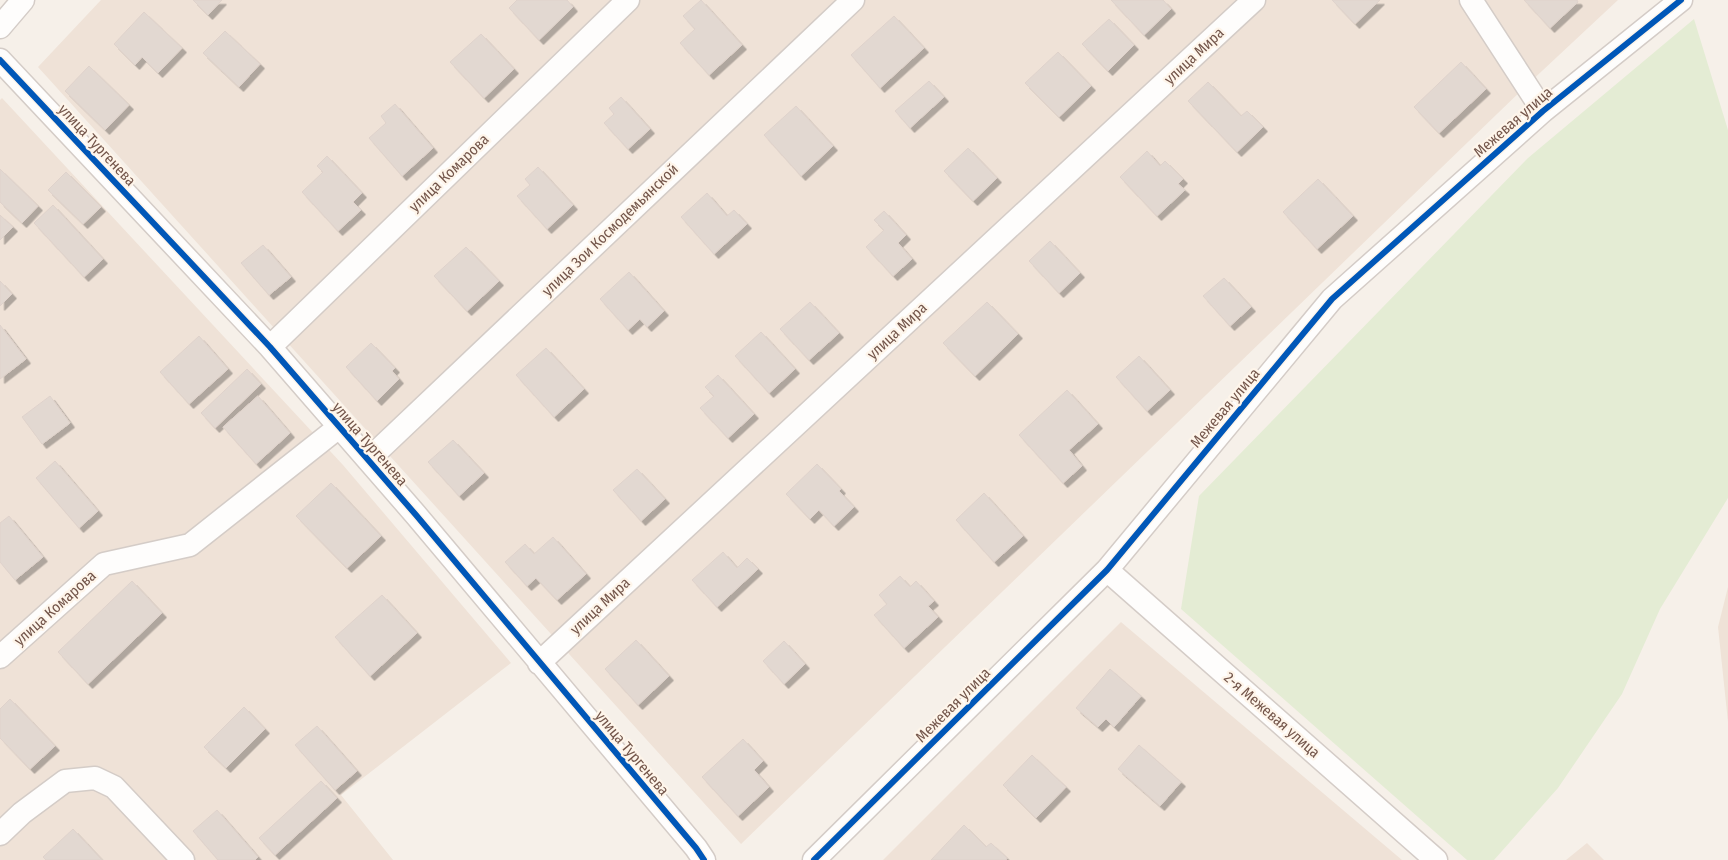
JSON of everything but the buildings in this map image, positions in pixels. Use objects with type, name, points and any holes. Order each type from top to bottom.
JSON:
[{"type":"street","points":[[0,27],[23,0]]},
{"type":"street","name":"улица Комарова","points":[[270,347],[628,0]]},
{"type":"street","name":"улица Зои Космодемьянской","points":[[368,460],[853,0]]},
{"type":"street","name":"улица Мира","points":[[539,662],[1254,0]]},
{"type":"street","points":[[1471,0],[1543,110]]},
{"type":"street","name":"Межевая улица","points":[[814,860],[1107,570],[1332,299],[1543,110],[1681,0]]},
{"type":"street","name":"улица Тургенева","points":[[0,60],[270,347],[539,662],[696,848],[704,860]]},
{"type":"street","name":"улица Комарова","points":[[0,657],[104,564],[190,545],[340,427]]},
{"type":"street","name":"2-я Межевая улица","points":[[1107,570],[1436,860]]},
{"type":"street","points":[[0,834],[22,814],[65,781],[95,778],[114,787],[183,860]]},
{"type":"shaded area","points":[[101,0],[1618,0],[1527,85],[741,844],[38,67]]},
{"type":"shaded area","points":[[2,98],[343,465],[511,663],[341,795],[393,860],[0,860],[0,100]]},
{"type":"shaded area","points":[[1728,587],[1728,722],[1718,627]]},
{"type":"shaded area","points":[[1121,622],[1402,860],[883,860]]},
{"type":"shaded area","points":[[1587,843],[1604,860],[1566,860]]},
{"type":"green space","points":[[1694,19],[1728,130],[1728,498],[1660,609],[1622,694],[1558,788],[1494,860],[1467,860],[1181,609],[1199,496],[1528,158]]},
{"type":"cycle path","points":[[814,860],[1107,570],[1332,299],[1543,111],[1681,0]]},
{"type":"cycle path","points":[[0,60],[270,347],[416,515],[696,848],[704,860]]}]
